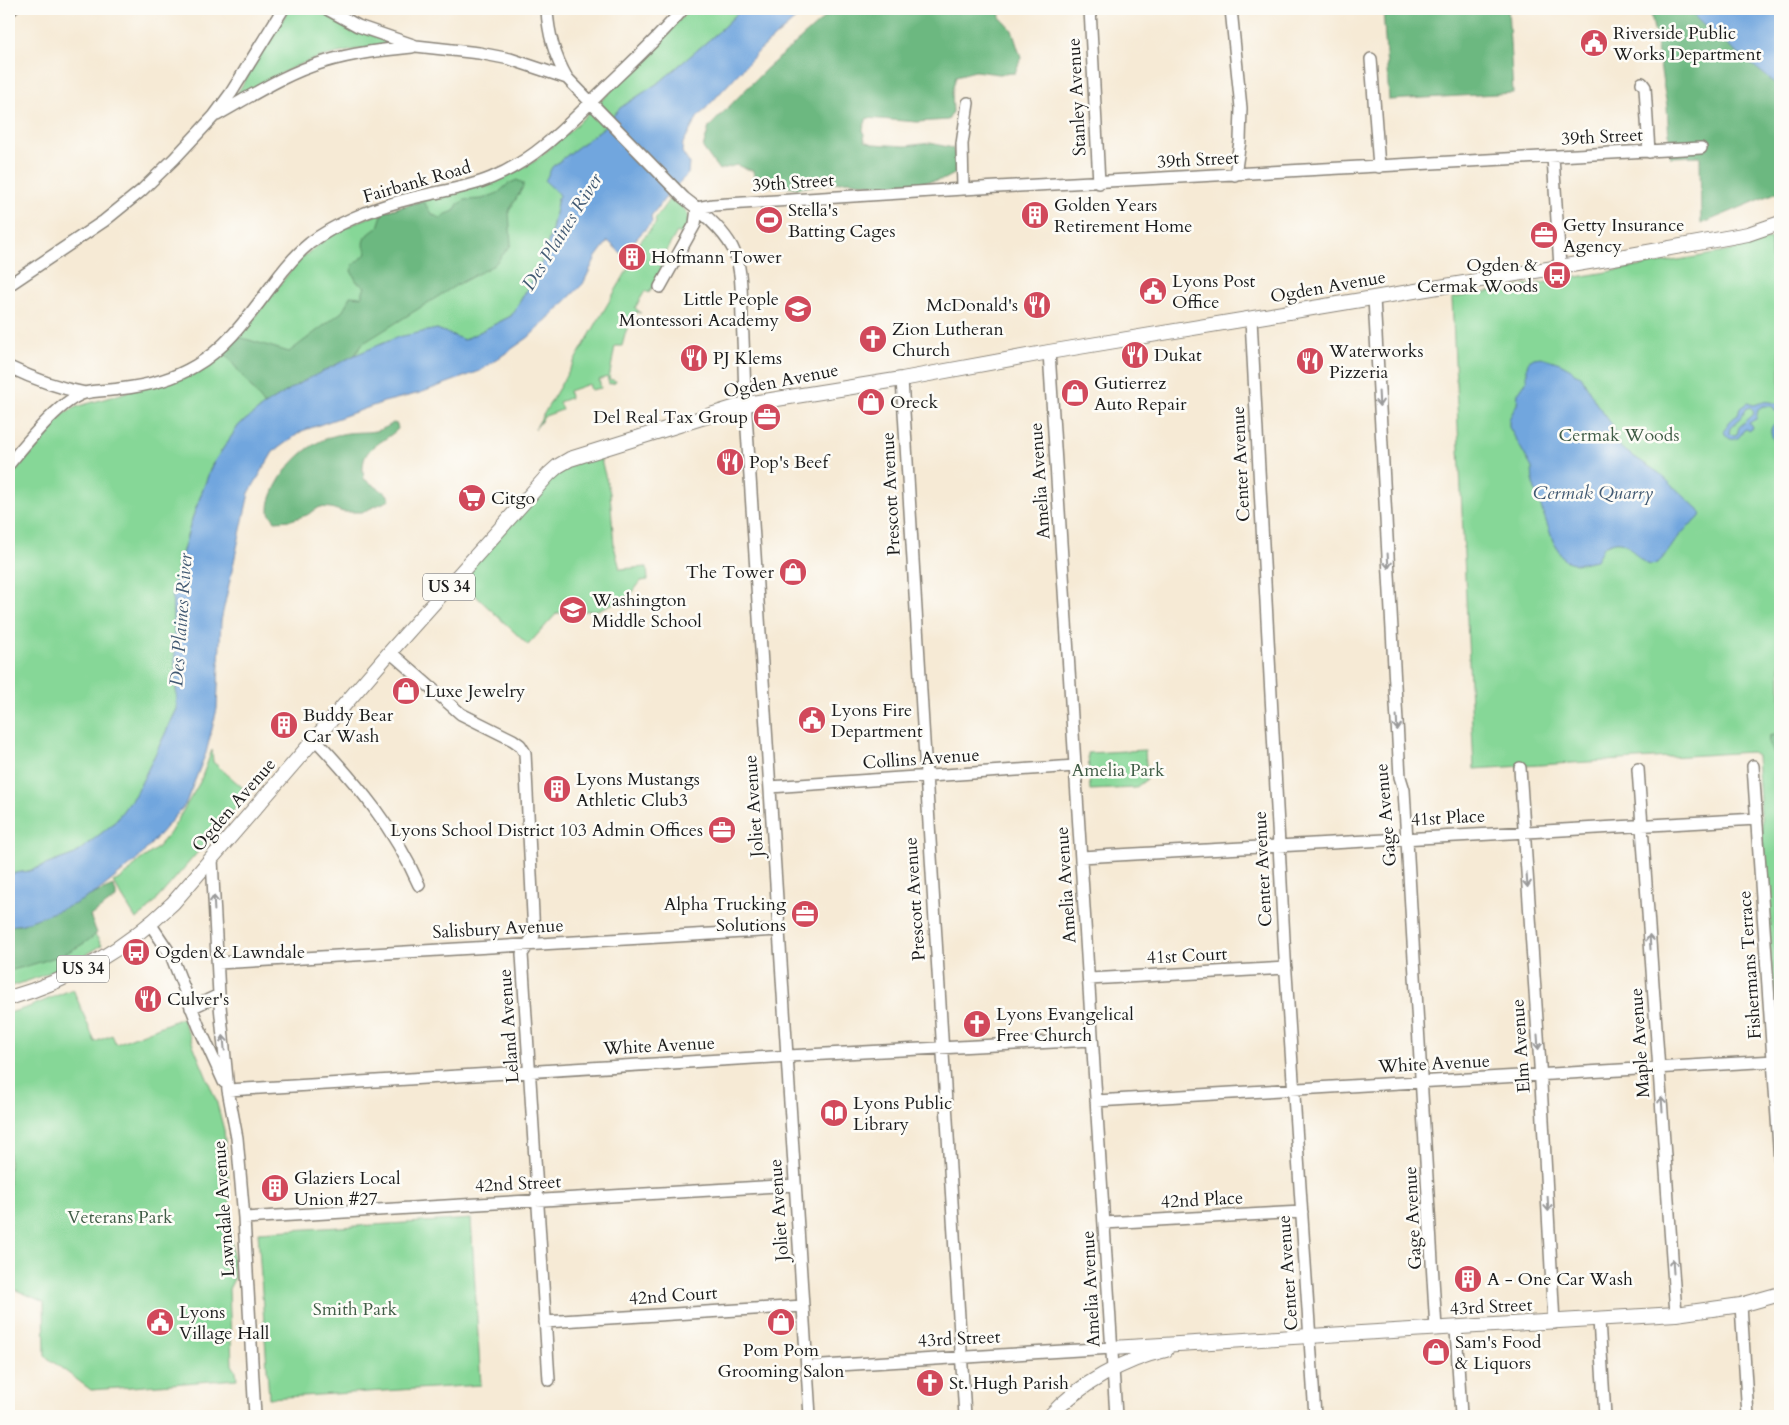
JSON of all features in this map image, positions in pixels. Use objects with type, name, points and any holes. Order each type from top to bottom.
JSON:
[{"type":"main road","name":"Ogden Avenue","points":[[9,998],[56,982],[113,953],[151,925],[173,904],[390,652],[549,474],[558,466],[570,460],[746,404],[1560,267],[1748,234],[1780,223]]},
{"type":"main road","name":"43rd Street","points":[[1201,1343],[1554,1323],[1676,1314],[1741,1305],[1780,1294]]},
{"type":"main road","points":[[1112,1348],[1201,1343]]},
{"type":"main road","points":[[1050,1416],[1075,1394],[1113,1369],[1158,1352],[1201,1343]]},
{"type":"street","points":[[9,12],[12,9]]},
{"type":"street","points":[[9,285],[104,221],[141,191],[214,116],[245,72],[283,9]]},
{"type":"street","points":[[327,9],[358,26],[416,46]]},
{"type":"street","points":[[547,9],[557,61],[566,78]]},
{"type":"street","name":"Fairbank Road","points":[[9,464],[33,435],[64,406],[85,393],[146,385],[173,377],[203,362],[231,337],[293,258],[310,243],[346,221],[400,201],[471,185],[509,170],[536,153],[595,108],[683,9]]},
{"type":"street","name":"Stanley Avenue","points":[[1090,9],[1099,183]]},
{"type":"street","points":[[1231,9],[1241,108],[1240,141],[1235,175]]},
{"type":"street","points":[[214,116],[273,84],[323,62],[366,52],[416,46],[479,52],[510,59],[566,78]]},
{"type":"street","points":[[1371,59],[1379,167]]},
{"type":"street","name":"Joliet Avenue","points":[[566,78],[731,244],[738,263],[810,1416]]},
{"type":"street","points":[[1642,83],[1645,87],[1649,152]]},
{"type":"street","points":[[963,190],[962,144],[968,102]]},
{"type":"street","name":"39th Street","points":[[697,208],[713,205],[963,190],[1701,148]]},
{"type":"street","points":[[1553,157],[1560,267]]},
{"type":"street","points":[[660,287],[695,224],[697,208]]},
{"type":"street","name":"Gage Avenue","points":[[1374,298],[1399,767],[1404,790],[1423,1082],[1436,1329]]},
{"type":"street","name":"Center Avenue","points":[[1251,319],[1286,968],[1315,1416]]},
{"type":"street","name":"Amelia Avenue","points":[[1049,352],[1116,1416]]},
{"type":"street","points":[[9,367],[33,379],[63,389],[85,393]]},
{"type":"street","name":"Prescott Avenue","points":[[902,378],[965,1416]]},
{"type":"street","name":"Leland Avenue","points":[[390,652],[461,714],[512,740],[523,749],[526,759],[534,935],[522,954],[549,1380]]},
{"type":"street","points":[[315,739],[356,782],[384,820],[406,855],[419,885]]},
{"type":"street","name":"Collins Avenue","points":[[770,787],[1075,766]]},
{"type":"street","name":"Fishermans Terrace","points":[[1753,766],[1780,1162]]},
{"type":"street","name":"Elm Avenue","points":[[1520,768],[1554,1323]]},
{"type":"street","name":"Maple Avenue","points":[[1638,769],[1676,1314]]},
{"type":"street","name":"41st Place","points":[[1081,857],[1757,819]]},
{"type":"street","name":"Lawndale Avenue","points":[[212,859],[219,995],[228,1090],[237,1138],[244,1218],[255,1416]]},
{"type":"street","name":"Lawndale Avenue","points":[[151,925],[171,955],[191,1008],[228,1090]]},
{"type":"street","name":"Salisbury Avenue","points":[[218,963],[780,930]]},
{"type":"street","name":"41st Court","points":[[1089,979],[1286,968]]},
{"type":"street","points":[[191,1008],[219,995]]},
{"type":"street","name":"White Avenue","points":[[228,1090],[788,1056],[1092,1040]]},
{"type":"street","name":"White Avenue","points":[[1096,1101],[1774,1062]]},
{"type":"street","name":"42nd Street","points":[[244,1218],[795,1186]]},
{"type":"street","name":"42nd Place","points":[[1104,1223],[1302,1212]]},
{"type":"street","points":[[1741,1305],[1748,1416]]},
{"type":"street","name":"42nd Court","points":[[545,1322],[803,1306]]},
{"type":"street","points":[[1599,1320],[1605,1416]]},
{"type":"street","points":[[1456,1328],[1461,1416]]},
{"type":"street","name":"43rd Street","points":[[808,1367],[1112,1348]]},
{"type":"green space","points":[[289,9],[320,9],[339,22],[389,44],[339,53],[309,61],[237,97],[236,95]]},
{"type":"green space","points":[[689,9],[742,9],[661,81],[620,108],[603,128],[552,167],[560,195],[552,230],[539,270],[511,316],[464,340],[437,329],[355,355],[300,383],[265,405],[239,425],[212,465],[192,519],[172,589],[177,709],[137,792],[113,824],[75,854],[29,871],[9,874],[9,470],[66,412],[76,407],[121,394],[223,351],[239,337],[299,260],[334,234],[357,222],[389,210],[507,176],[535,161],[571,130],[655,48]]},
{"type":"green space","points":[[834,9],[999,9],[1000,17],[1012,30],[1021,58],[1015,73],[999,74],[975,71],[956,76],[952,92],[953,112],[948,120],[917,122],[867,118],[863,129],[865,141],[873,144],[906,146],[930,143],[953,148],[958,172],[945,179],[908,185],[878,185],[847,181],[799,188],[756,185],[753,171],[736,165],[719,170],[703,148],[709,127],[765,70]]},
{"type":"green space","points":[[1383,9],[1508,9],[1513,93],[1389,100]]},
{"type":"green space","points":[[1649,9],[1687,9],[1704,26],[1780,83],[1780,191],[1701,224],[1700,156],[1670,157],[1667,106]]},
{"type":"green space","points":[[517,180],[523,183],[523,187],[509,211],[511,245],[494,265],[455,286],[362,344],[355,355],[300,383],[265,405],[223,351],[239,337],[289,352],[343,311],[350,296],[361,297],[365,287],[357,282],[351,271],[353,265],[367,253],[363,243],[365,237],[378,227],[383,212],[420,202],[425,203],[429,211],[442,218],[444,215],[454,211],[458,204],[465,200],[482,199],[498,193],[508,184]]},
{"type":"green space","points":[[671,197],[685,210],[688,222],[683,235],[677,232],[658,265],[663,268],[649,293],[645,291],[635,308],[641,313],[636,312],[626,331],[622,346],[615,346],[609,379],[616,381],[615,383],[609,384],[607,377],[599,380],[601,388],[591,390],[589,384],[569,391],[570,398],[559,402],[562,410],[545,416],[535,429],[628,269],[627,267],[629,265],[633,269],[644,257],[634,249],[656,223],[655,219]]},
{"type":"green space","name":"Cermak Woods","points":[[1780,235],[1780,1100],[1757,756],[1751,752],[1474,769],[1452,298],[1720,253],[1752,245]]},
{"type":"green space","points":[[1780,235],[1780,285],[1771,258],[1771,239]]},
{"type":"green space","points":[[393,423],[397,424],[398,429],[367,453],[363,468],[364,479],[387,494],[390,500],[362,512],[343,512],[320,507],[307,515],[291,520],[275,521],[269,513],[271,498],[282,476],[298,457],[319,442],[330,437],[380,430]]},
{"type":"green space","points":[[599,453],[610,493],[614,546],[620,569],[647,567],[648,580],[641,581],[630,596],[598,610],[557,613],[528,645],[458,579],[551,475]]},
{"type":"green space","points":[[1780,733],[1780,771],[1768,743],[1769,736]]},
{"type":"green space","points":[[212,750],[213,762],[249,793],[146,912],[136,919],[113,882],[120,879],[139,861],[156,849],[170,833],[200,782]]},
{"type":"green space","name":"Amelia Park","points":[[1145,750],[1147,779],[1135,788],[1090,790],[1088,753]]},
{"type":"green space","points":[[113,886],[116,898],[90,916],[97,933],[78,947],[56,957],[9,971],[9,926],[23,924]]},
{"type":"green space","points":[[75,904],[102,945],[57,969],[9,987],[9,926],[23,924]]},
{"type":"green space","name":"Veterans Park","points":[[73,989],[95,1042],[112,1035],[116,1044],[182,1018],[216,1100],[224,1130],[234,1279],[229,1289],[232,1365],[236,1371],[237,1379],[91,1390],[45,1356],[44,1302],[9,1287],[9,1013]]},
{"type":"green space","name":"Smith Park","points":[[471,1219],[481,1385],[269,1398],[258,1232]]},
{"type":"water","name":"Des Plaines River","points":[[742,9],[807,9],[760,50],[697,118],[683,143],[682,152],[689,163],[688,174],[670,192],[651,216],[652,222],[622,254],[608,241],[596,257],[583,284],[529,337],[480,371],[420,393],[384,402],[302,431],[273,452],[249,493],[221,621],[217,709],[206,753],[185,805],[138,859],[97,892],[75,904],[23,924],[9,926],[9,874],[29,871],[75,854],[113,824],[137,792],[177,709],[172,589],[192,519],[212,465],[239,425],[265,405],[300,383],[355,355],[398,337],[437,329],[464,340],[511,316],[539,270],[552,230],[560,195],[545,181],[552,167],[603,128],[620,108],[661,81]]},
{"type":"water","points":[[1687,9],[1780,9],[1780,88],[1709,30]]},
{"type":"water","name":"Cermak Quarry","points":[[1541,357],[1560,363],[1581,376],[1596,403],[1613,426],[1617,442],[1621,448],[1659,473],[1702,513],[1698,519],[1685,529],[1664,557],[1655,564],[1649,565],[1625,544],[1618,542],[1604,546],[1596,560],[1576,564],[1564,560],[1553,541],[1533,484],[1532,468],[1509,427],[1509,419],[1517,404],[1518,393],[1527,380],[1529,361]]},
{"type":"water","points":[[1765,402],[1773,403],[1779,406],[1780,413],[1778,414],[1772,406],[1763,406],[1758,409],[1756,419],[1749,423],[1752,428],[1748,431],[1746,429],[1743,431],[1737,439],[1731,439],[1726,436],[1725,429],[1729,422],[1738,415],[1740,408],[1747,403],[1754,405]],"holes":[[[1750,407],[1754,411],[1753,415],[1739,427],[1737,434],[1729,434],[1730,428],[1742,417],[1745,409]]]},
{"type":"water","points":[[1780,420],[1780,446],[1774,440],[1771,429]]},
{"type":"place","name":"Riverside Public Works Department","points":[[1594,43]]},
{"type":"place","name":"Golden Years Retirement Home","points":[[1035,215]]},
{"type":"place","name":"Stella's Batting Cages","points":[[769,220]]},
{"type":"place","name":"Getty Insurance Agency","points":[[1544,235]]},
{"type":"place","name":"Hofmann Tower","points":[[632,257]]},
{"type":"place","name":"Ogden & Cermak Woods","points":[[1557,275]]},
{"type":"place","name":"Lyons Post Office","points":[[1153,291]]},
{"type":"place","name":"McDonald's","points":[[1037,305]]},
{"type":"place","name":"Little People Montessori Academy","points":[[798,309]]},
{"type":"place","name":"Zion Lutheran Church","points":[[873,339]]},
{"type":"place","name":"Dukat","points":[[1135,355]]},
{"type":"place","name":"PJ Klems","points":[[694,358]]},
{"type":"place","name":"Waterworks Pizzeria","points":[[1310,361]]},
{"type":"place","name":"Gutierrez Auto Repair","points":[[1075,393]]},
{"type":"place","name":"Oreck","points":[[871,402]]},
{"type":"place","name":"Del Real Tax Group","points":[[767,417]]},
{"type":"place","name":"Pop's Beef","points":[[730,462]]},
{"type":"place","name":"Citgo","points":[[472,498]]},
{"type":"place","name":"The Tower","points":[[793,572]]},
{"type":"place","name":"Washington Middle School","points":[[573,610]]},
{"type":"place","name":"Luxe Jewelry","points":[[406,691]]},
{"type":"place","name":"Lyons Fire Department","points":[[812,720]]},
{"type":"place","name":"Buddy Bear Car Wash","points":[[284,725]]},
{"type":"place","name":"Lyons Mustangs Athletic Club3","points":[[557,789]]},
{"type":"place","name":"Lyons School District 103 Admin Offices","points":[[722,830]]},
{"type":"place","name":"Alpha Trucking Solutions","points":[[805,914]]},
{"type":"place","name":"Ogden & Lawndale","points":[[136,952]]},
{"type":"place","name":"Culver's","points":[[148,999]]},
{"type":"place","name":"Lyons Evangelical Free Church","points":[[977,1024]]},
{"type":"place","name":"Lyons Public Library","points":[[834,1113]]},
{"type":"place","name":"Glaziers Local Union #27","points":[[275,1188]]},
{"type":"place","name":"A - One Car Wash","points":[[1468,1279]]},
{"type":"place","name":"Lyons Village Hall","points":[[160,1322]]},
{"type":"place","name":"Pom Pom Grooming Salon","points":[[781,1322]]},
{"type":"place","name":"Sam's Food & Liquors","points":[[1436,1352]]},
{"type":"place","name":"St. Hugh Parish","points":[[930,1383]]}]
